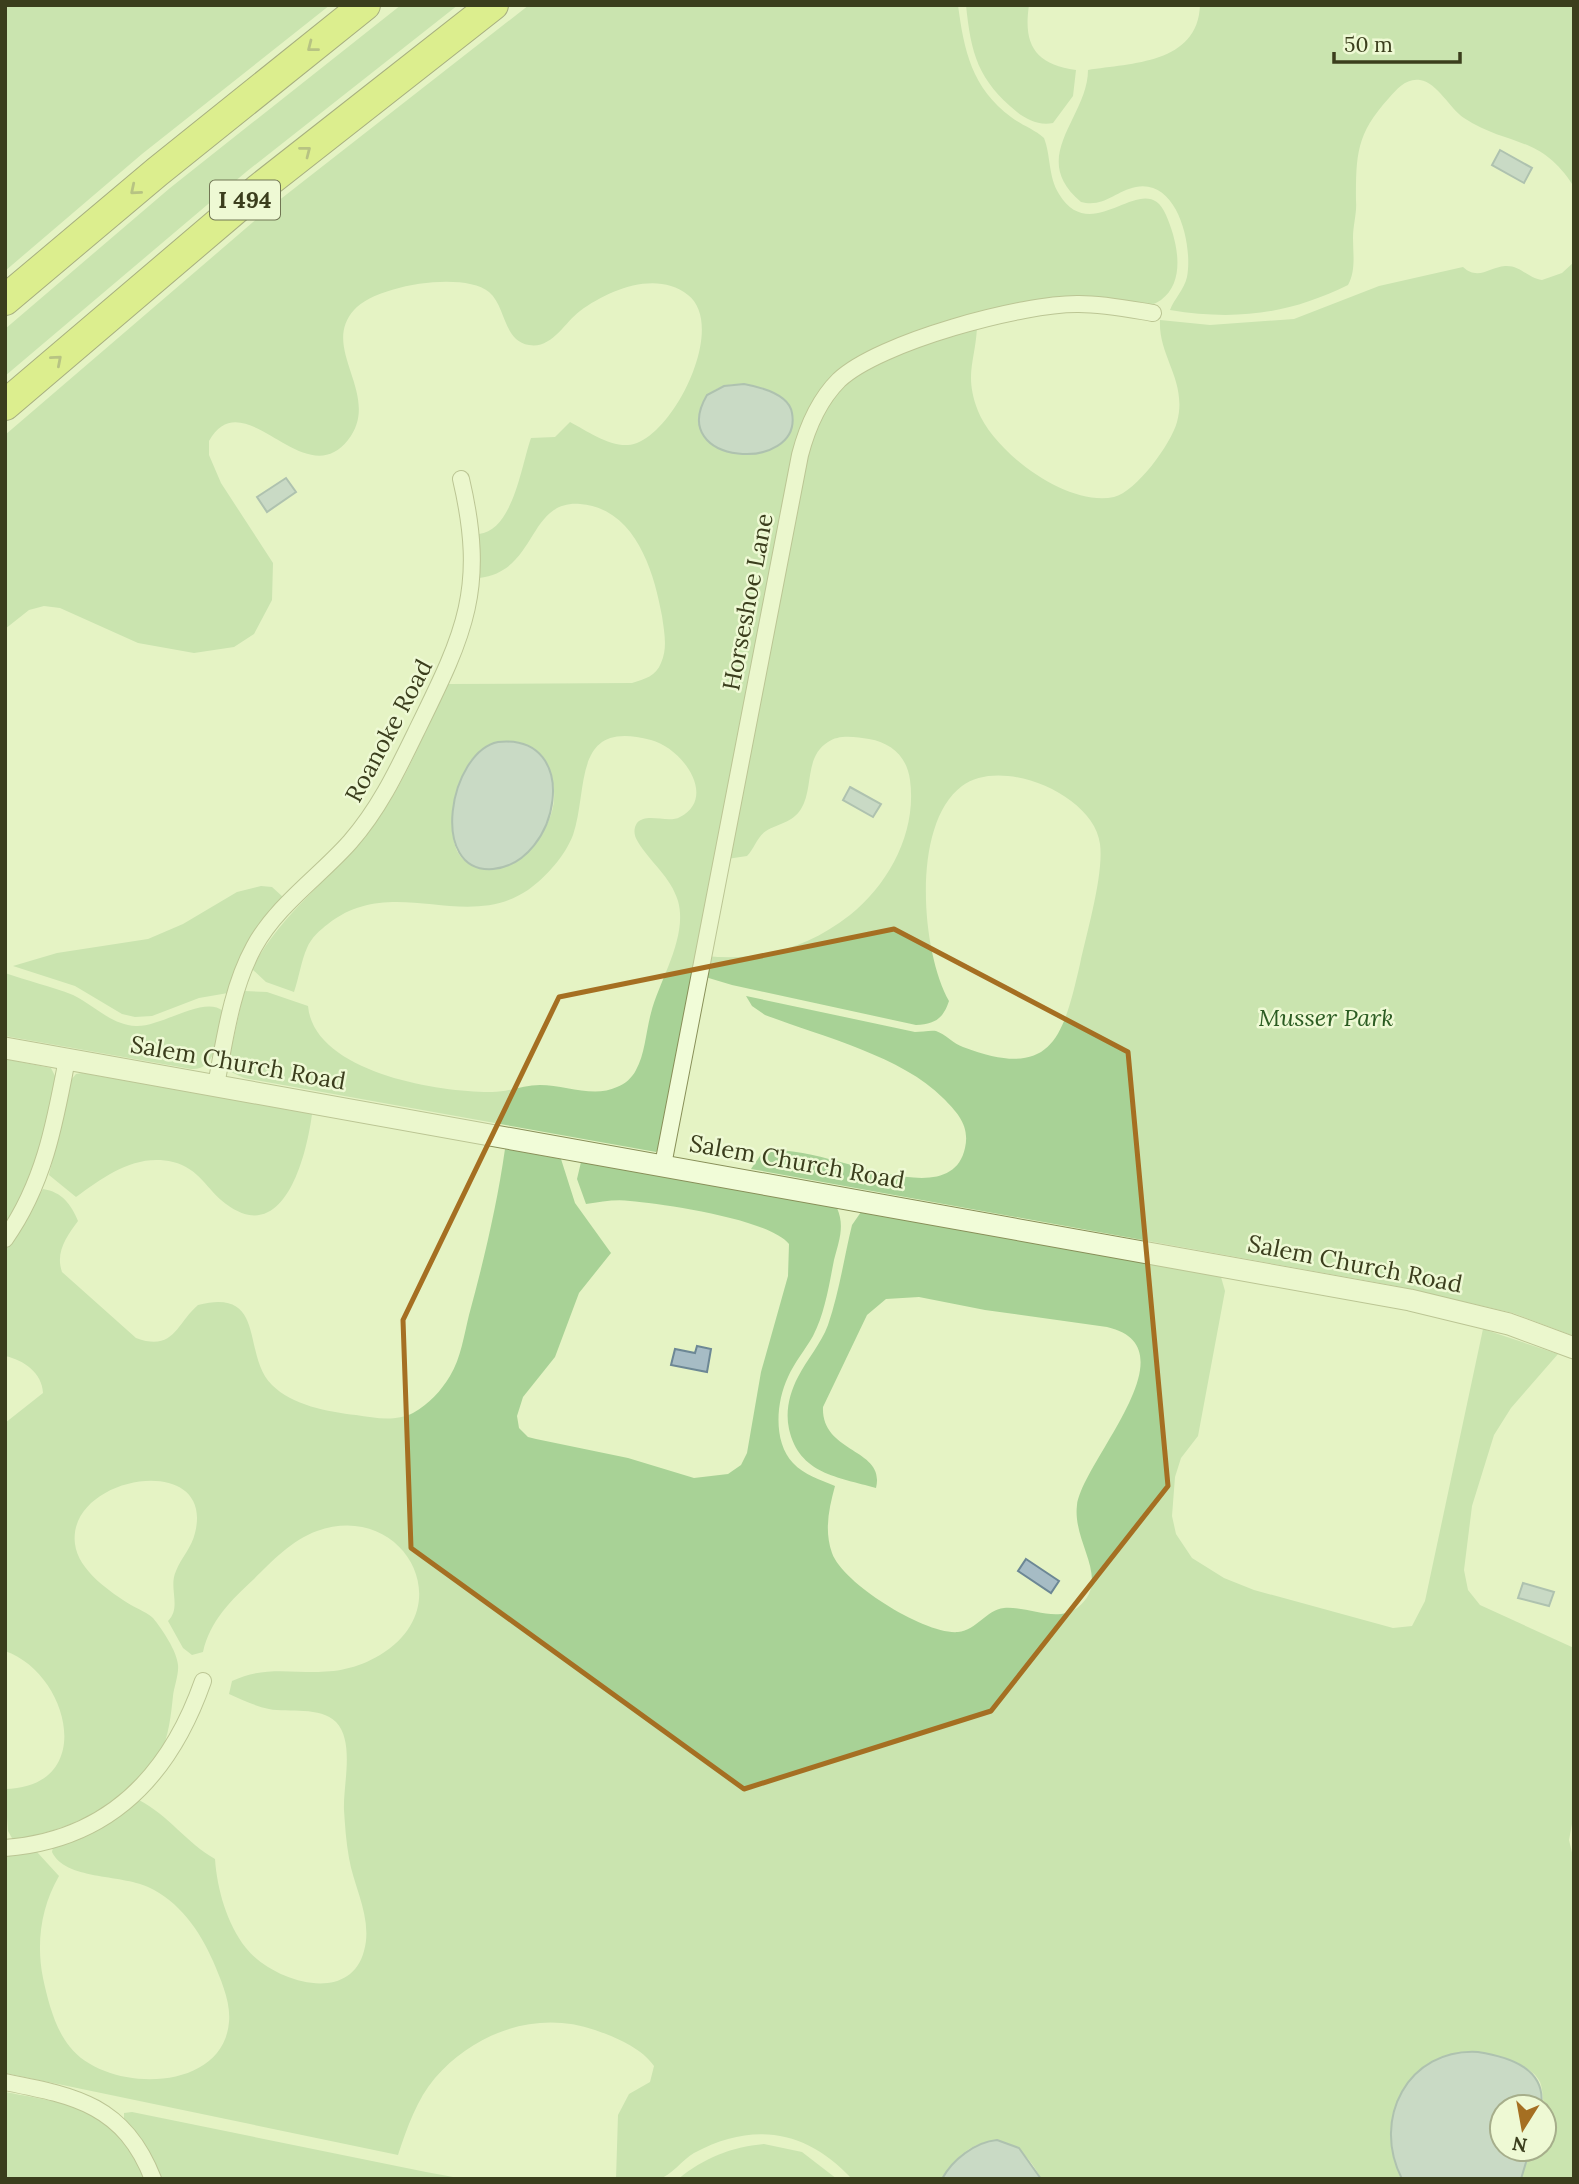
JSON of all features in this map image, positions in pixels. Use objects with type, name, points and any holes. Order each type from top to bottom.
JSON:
[{"type":"highway","points":[[5,300],[157,172],[365,5]]},
{"type":"highway","name":"I 494","points":[[5,405],[242,202],[493,5]]},
{"type":"street","name":"Horseshoe Lane","points":[[663,1165],[794,482],[803,443],[819,407],[838,382],[868,360],[920,340],[989,319],[1040,307],[1081,303],[1153,313]]},
{"type":"street","name":"Roanoke Road","points":[[216,1085],[237,989],[255,946],[280,912],[350,842],[375,810],[457,647],[467,617],[472,578],[470,520],[461,479]]},
{"type":"street","name":"Salem Church Road","points":[[5,1048],[1410,1300],[1509,1324],[1574,1348]]},
{"type":"street","points":[[5,1239],[38,1181],[50,1142],[67,1059]]},
{"type":"street","points":[[5,1848],[27,1846],[72,1832],[104,1817],[132,1796],[169,1756],[203,1681]]},
{"type":"street","points":[[5,2082],[74,2096],[99,2108],[126,2133],[153,2179]]},
{"type":"highlighted area","points":[[894,929],[1128,1052],[1168,1486],[991,1711],[744,1789],[411,1548],[403,1320],[559,997]]},
{"type":"green space","points":[[5,5],[330,5],[142,154],[5,271]]},
{"type":"green space","points":[[401,5],[458,5],[246,172],[5,376],[5,329],[170,188]]},
{"type":"green space","points":[[529,5],[958,5],[967,53],[979,81],[998,106],[1044,138],[1055,187],[1072,209],[1087,214],[1102,212],[1145,199],[1157,202],[1166,215],[1174,236],[1177,271],[1169,292],[1161,300],[1142,306],[1131,306],[1098,300],[1078,300],[920,335],[899,344],[815,405],[662,1143],[656,1152],[244,1078],[231,1072],[228,1064],[244,991],[267,992],[308,1006],[315,1029],[332,1047],[354,1062],[381,1074],[410,1082],[467,1091],[495,1092],[540,1085],[599,1091],[620,1086],[634,1073],[639,1064],[655,1000],[672,958],[680,915],[675,892],[638,842],[635,828],[637,823],[646,818],[680,817],[691,808],[696,798],[696,786],[684,763],[663,745],[651,740],[625,736],[607,739],[595,748],[588,762],[578,817],[570,843],[554,866],[528,890],[504,902],[479,906],[403,902],[378,903],[353,910],[328,924],[311,941],[303,958],[294,992],[266,982],[252,969],[291,914],[351,852],[379,818],[411,762],[448,684],[632,683],[650,676],[659,667],[665,640],[654,580],[639,545],[615,517],[599,508],[580,504],[563,506],[550,513],[540,524],[512,563],[498,573],[479,578],[479,534],[491,530],[508,510],[531,438],[555,437],[570,422],[605,441],[628,445],[644,439],[661,425],[689,381],[698,356],[702,332],[699,311],[688,295],[662,284],[618,290],[580,311],[551,339],[537,345],[529,345],[514,337],[495,298],[477,286],[460,282],[420,284],[365,301],[354,310],[345,325],[343,340],[359,406],[357,423],[348,440],[331,454],[313,455],[294,449],[257,428],[239,423],[223,425],[209,441],[209,455],[221,483],[273,563],[272,600],[254,634],[234,647],[194,653],[138,643],[60,608],[44,606],[29,610],[5,629],[5,435],[273,205]],"holes":[[[739,384],[777,395],[792,412],[791,426],[778,445],[756,453],[730,451],[713,444],[700,427],[701,409],[709,395],[721,387]],[[503,742],[519,745],[542,760],[549,772],[554,799],[545,828],[539,835],[498,865],[479,868],[465,861],[458,852],[452,826],[453,811],[460,782],[471,760],[485,748]]]},
{"type":"green space","points":[[966,5],[1029,5],[1028,31],[1035,50],[1051,63],[1076,70],[1073,96],[1053,123],[1039,123],[1025,118],[993,89],[974,52]]},
{"type":"green space","points":[[1200,5],[1574,5],[1574,187],[1549,158],[1464,118],[1426,82],[1406,82],[1378,111],[1360,146],[1353,268],[1348,285],[1305,303],[1262,312],[1217,315],[1170,310],[1186,282],[1188,264],[1185,233],[1172,204],[1163,193],[1150,187],[1136,187],[1096,203],[1081,202],[1066,185],[1059,169],[1059,153],[1085,88],[1088,70],[1142,62],[1175,50],[1188,39],[1196,24]]},
{"type":"green space","name":"Musser Park","points":[[1574,262],[1574,1336],[1513,1313],[1396,1286],[751,1169],[762,1153],[784,1151],[907,1177],[933,1177],[954,1168],[965,1148],[966,1133],[958,1115],[943,1098],[906,1070],[859,1049],[765,1015],[752,1006],[746,996],[915,1032],[936,1031],[960,1046],[993,1056],[1016,1059],[1035,1055],[1048,1046],[1059,1032],[1067,1013],[1100,871],[1100,844],[1094,826],[1082,810],[1064,796],[1044,785],[1022,778],[979,778],[962,786],[946,804],[935,829],[928,858],[927,921],[939,979],[949,1001],[937,1019],[916,1025],[702,976],[706,956],[745,957],[782,950],[834,926],[850,915],[877,888],[898,855],[905,837],[911,799],[906,764],[897,752],[885,744],[869,739],[842,737],[828,742],[815,756],[805,801],[797,814],[763,834],[747,856],[727,859],[802,468],[817,421],[831,400],[847,383],[886,358],[977,328],[972,388],[978,411],[1000,444],[1035,474],[1055,485],[1075,494],[1095,498],[1114,497],[1132,486],[1152,466],[1177,422],[1179,394],[1163,346],[1160,320],[1210,325],[1294,319],[1379,286],[1463,267],[1479,273],[1510,266],[1542,280],[1562,273]]},
{"type":"green space","points":[[261,886],[272,887],[283,897],[248,942],[228,993],[199,998],[152,1016],[135,1017],[122,1014],[75,986],[13,966],[57,953],[148,939],[183,924],[237,892]]},
{"type":"green space","points":[[5,973],[73,995],[127,1025],[146,1025],[194,1009],[215,1007],[223,1011],[212,1057],[200,1068],[191,1069],[5,1036]]},
{"type":"green space","points":[[5,1059],[51,1068],[56,1078],[31,1172],[5,1225]]},
{"type":"green space","points":[[76,1074],[312,1114],[305,1151],[289,1190],[278,1205],[264,1214],[246,1214],[226,1204],[190,1169],[159,1160],[122,1168],[76,1197],[49,1175],[71,1080]]},
{"type":"green space","points":[[505,1149],[561,1159],[575,1203],[611,1253],[579,1293],[555,1357],[523,1397],[517,1416],[519,1428],[528,1437],[628,1458],[694,1478],[728,1474],[741,1465],[747,1453],[761,1372],[788,1276],[789,1244],[778,1235],[760,1227],[690,1209],[624,1200],[586,1204],[577,1179],[581,1162],[837,1208],[841,1221],[840,1234],[824,1308],[813,1336],[790,1372],[784,1387],[779,1410],[779,1433],[787,1454],[797,1467],[835,1486],[829,1511],[828,1536],[832,1553],[839,1565],[852,1579],[887,1605],[944,1631],[965,1630],[992,1612],[1004,1608],[1051,1614],[1069,1612],[1087,1597],[1092,1573],[1080,1534],[1077,1505],[1084,1485],[1127,1407],[1138,1380],[1140,1357],[1131,1339],[1107,1327],[985,1310],[919,1297],[886,1299],[867,1315],[823,1407],[825,1422],[832,1434],[872,1465],[877,1475],[876,1488],[822,1471],[801,1456],[794,1444],[789,1429],[788,1409],[795,1383],[828,1325],[852,1225],[861,1212],[1221,1277],[1225,1291],[1198,1436],[1181,1458],[1175,1477],[1172,1516],[1176,1534],[1192,1558],[1224,1578],[1254,1590],[1393,1628],[1412,1626],[1425,1601],[1483,1329],[1558,1354],[1511,1408],[1494,1435],[1472,1506],[1464,1570],[1468,1590],[1480,1605],[1574,1648],[1574,1813],[1569,1840],[1574,1861],[1574,2179],[1521,2179],[1526,2163],[1558,2163],[1558,2093],[1542,2093],[1540,2082],[1533,2073],[1515,2063],[1485,2053],[1458,2053],[1433,2062],[1414,2077],[1399,2097],[1392,2122],[1392,2150],[1402,2179],[1041,2179],[1031,2162],[1019,2150],[1006,2143],[993,2141],[966,2151],[942,2179],[852,2179],[817,2150],[798,2141],[758,2134],[716,2143],[694,2153],[668,2175],[659,2179],[616,2179],[618,2115],[629,2094],[650,2082],[654,2066],[628,2044],[573,2024],[529,2024],[488,2037],[469,2048],[435,2078],[423,2095],[398,2155],[5,2073],[5,1856],[37,1852],[59,1876],[44,1913],[40,1952],[50,2005],[60,2032],[70,2047],[87,2062],[109,2073],[161,2079],[186,2074],[207,2063],[222,2046],[229,2022],[227,1999],[208,1950],[187,1918],[169,1900],[148,1887],[81,1872],[59,1861],[52,1852],[53,1847],[100,1828],[139,1800],[215,1859],[218,1882],[228,1917],[239,1939],[258,1960],[290,1978],[309,1982],[327,1983],[343,1979],[356,1968],[364,1951],[366,1927],[347,1846],[344,1810],[347,1752],[342,1730],[336,1722],[322,1714],[269,1709],[229,1694],[232,1681],[250,1674],[340,1670],[380,1655],[405,1634],[417,1610],[419,1586],[411,1563],[396,1543],[374,1530],[347,1525],[317,1531],[283,1552],[237,1595],[216,1621],[203,1652],[192,1655],[183,1648],[168,1621],[175,1604],[174,1577],[195,1533],[196,1507],[184,1490],[164,1482],[140,1482],[115,1488],[93,1502],[78,1520],[75,1544],[77,1554],[88,1571],[105,1587],[153,1618],[175,1653],[178,1672],[168,1733],[160,1753],[148,1771],[115,1801],[76,1822],[13,1840],[8,1831],[5,1789],[34,1783],[53,1770],[63,1750],[64,1728],[58,1704],[45,1682],[27,1663],[5,1651],[5,1423],[43,1393],[39,1379],[31,1368],[5,1356],[5,1251],[43,1189],[56,1193],[69,1204],[78,1221],[61,1251],[62,1272],[136,1338],[149,1341],[167,1339],[198,1305],[220,1302],[235,1306],[244,1314],[250,1327],[263,1372],[280,1392],[322,1409],[378,1418],[399,1418],[424,1406],[454,1369],[462,1346],[498,1191]]},
{"type":"green space","points":[[5,2092],[55,2102],[90,2113],[119,2136],[147,2179],[5,2179]]},
{"type":"green space","points":[[132,2112],[464,2179],[158,2179],[124,2122],[124,2113]]},
{"type":"green space","points":[[764,2144],[802,2152],[837,2179],[678,2179],[718,2155]]},
{"type":"water","points":[[1500,150],[1532,168],[1524,183],[1492,165]]},
{"type":"water","points":[[744,384],[780,396],[790,406],[792,413],[790,433],[777,446],[759,453],[738,453],[718,448],[704,436],[699,419],[707,395],[724,386]]},
{"type":"water","points":[[286,478],[296,492],[267,512],[257,497]]},
{"type":"water","points":[[498,742],[525,745],[542,757],[551,777],[552,800],[546,824],[534,845],[516,861],[493,869],[473,865],[459,853],[453,834],[453,811],[458,788],[467,767],[481,751]]},
{"type":"water","points":[[850,787],[881,804],[873,817],[843,800]]},
{"type":"water","points":[[697,1346],[711,1349],[707,1372],[671,1365],[675,1349],[695,1353]]},
{"type":"water","points":[[1026,1559],[1059,1581],[1051,1593],[1018,1571]]},
{"type":"water","points":[[1523,1583],[1554,1592],[1549,1606],[1518,1598]]},
{"type":"water","points":[[1478,2052],[1502,2057],[1524,2067],[1538,2083],[1541,2093],[1488,2093],[1488,2163],[1526,2163],[1521,2179],[1402,2179],[1393,2156],[1391,2133],[1394,2111],[1402,2092],[1415,2075],[1432,2062],[1453,2054]]},
{"type":"water","points":[[997,2140],[1019,2148],[1041,2179],[942,2179],[965,2153],[981,2144]]}]
